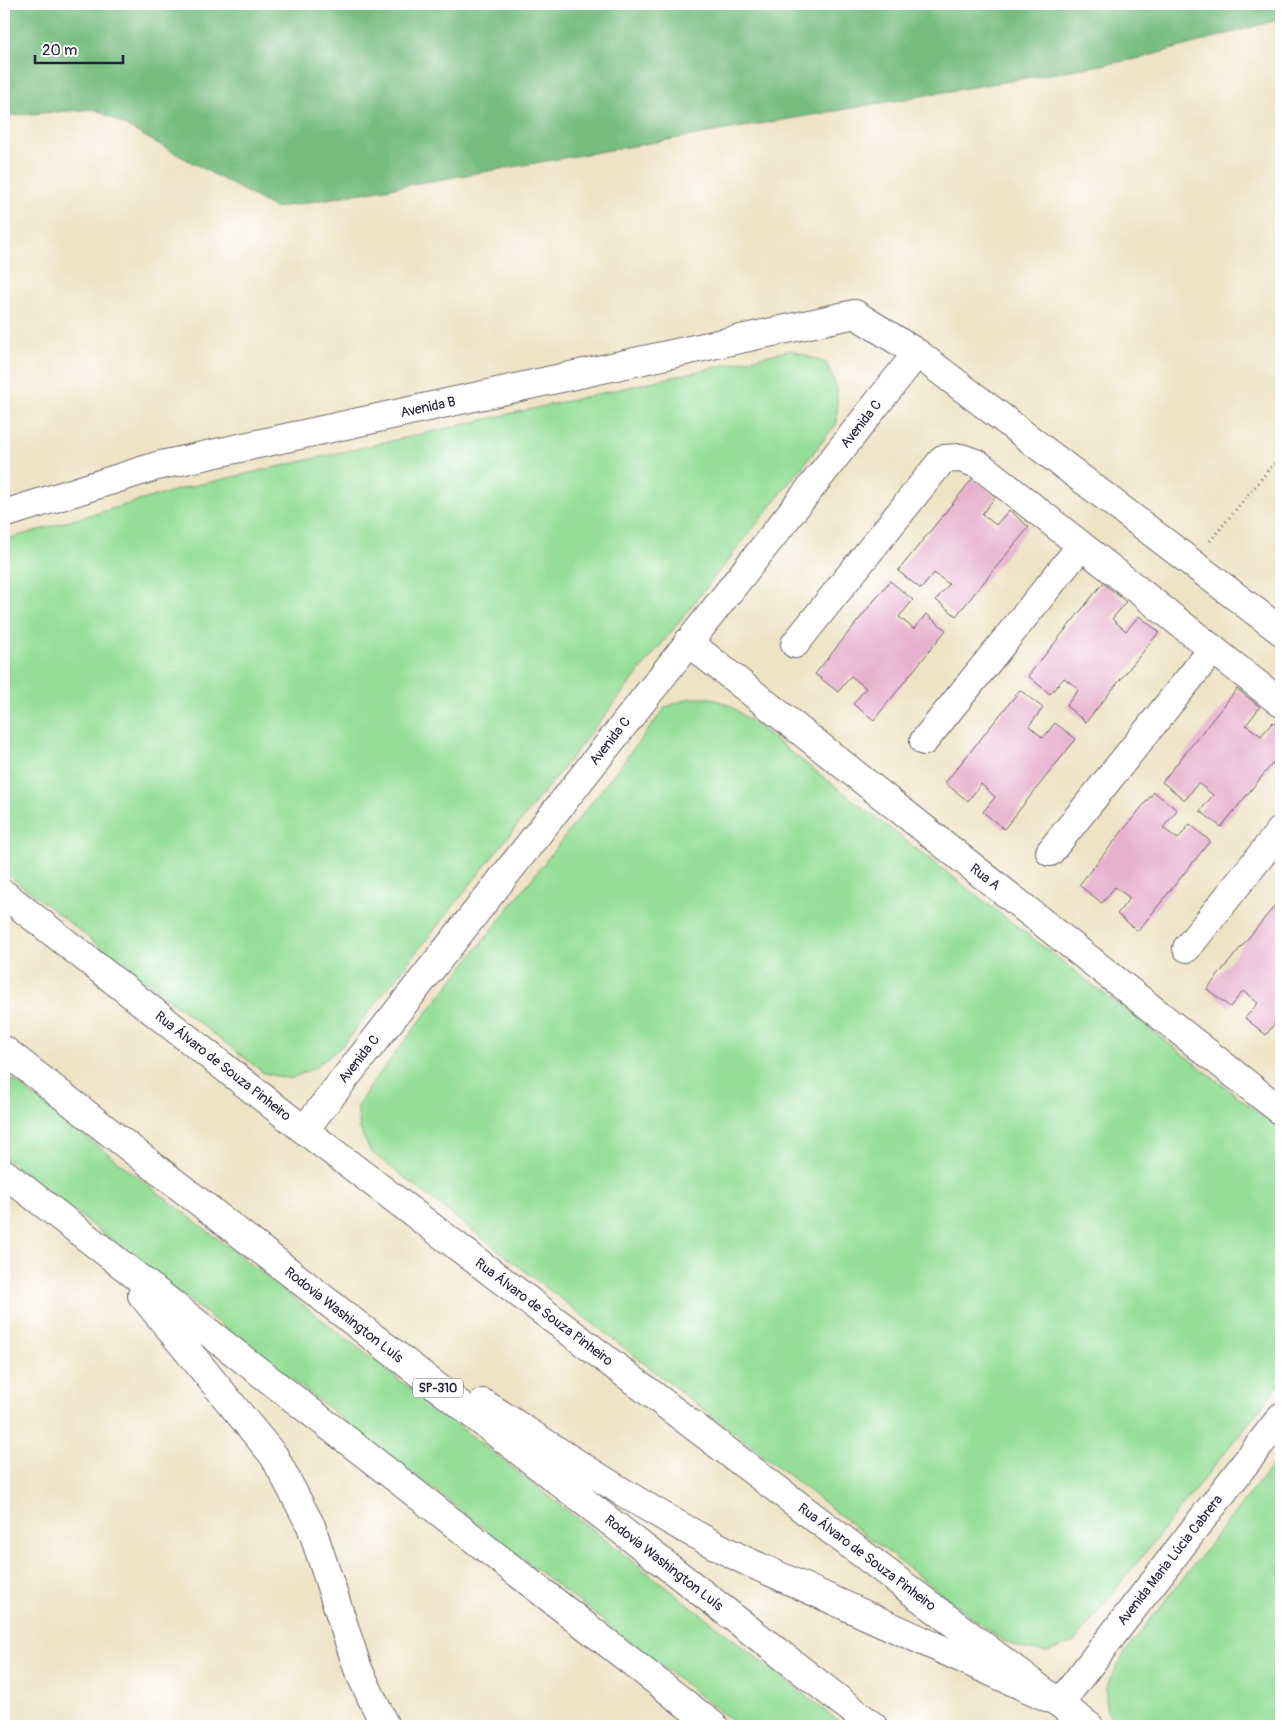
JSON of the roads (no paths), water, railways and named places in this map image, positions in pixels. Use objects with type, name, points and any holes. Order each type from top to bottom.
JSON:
[{"type":"main road","name":"Avenida B","points":[[4,514],[157,466],[855,314],[917,354]]},
{"type":"main road","points":[[917,354],[1281,631]]},
{"type":"main road","name":"Avenida C","points":[[304,1130],[917,354]]},
{"type":"main road","points":[[795,644],[943,459],[961,458],[978,464],[1281,703]]},
{"type":"main road","points":[[924,741],[1081,546]]},
{"type":"main road","name":"Rua A","points":[[688,642],[1281,1111]]},
{"type":"main road","points":[[1050,852],[1213,649]]},
{"type":"main road","points":[[1187,948],[1281,830]]},
{"type":"main road","name":"Rua Álvaro de Souza Pinheiro","points":[[4,894],[304,1130],[1088,1726]]},
{"type":"main road","name":"Rodovia Washington Luís","points":[[4,1050],[874,1726]]},
{"type":"main road","points":[[4,1173],[714,1726]]},
{"type":"main road","points":[[111,1257],[274,1456],[311,1526],[358,1669],[385,1726]]},
{"type":"main road","points":[[334,1307],[640,1503],[702,1539],[744,1560],[1060,1703]]},
{"type":"main road","name":"Avenida Maria Lúcia Cabrera","points":[[1060,1703],[1281,1417]]}]
